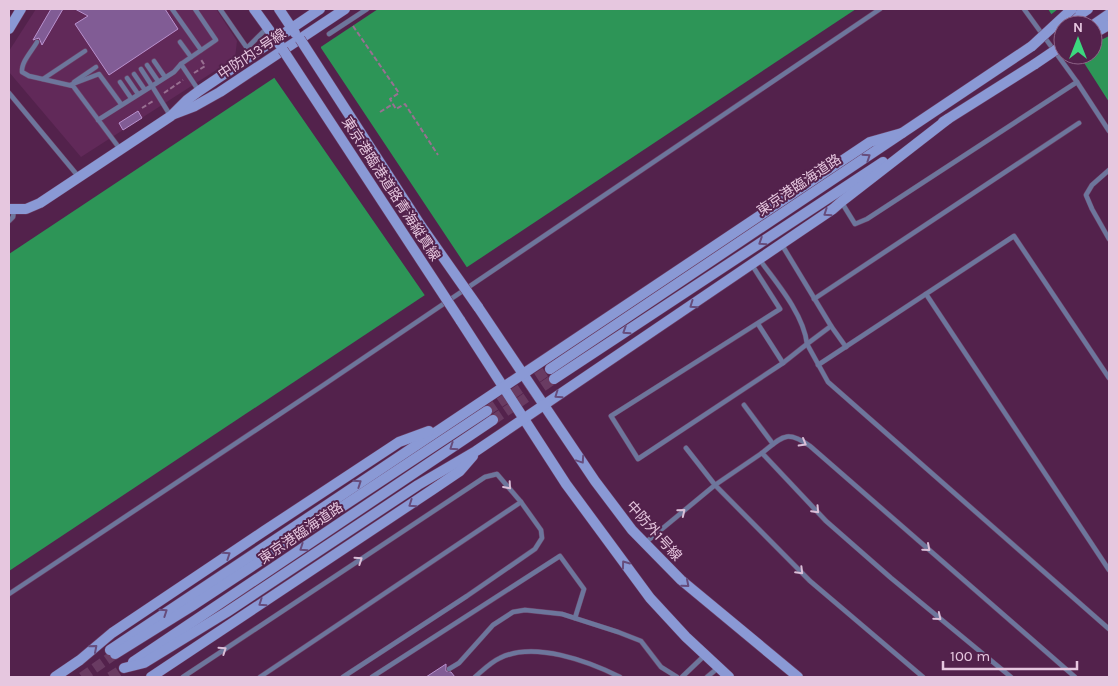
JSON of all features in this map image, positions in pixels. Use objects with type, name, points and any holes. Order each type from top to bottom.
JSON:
[{"type":"street","points":[[9,29],[21,9]]},
{"type":"street","name":"東京港臨港道路青海縦貫線","points":[[254,9],[276,39],[503,386]]},
{"type":"street","name":"東京港臨港道路青海縦貫線","points":[[279,9],[421,226],[522,373]]},
{"type":"street","name":"中防内3号線","points":[[12,209],[26,209],[40,203],[171,116],[199,91],[320,9]]},
{"type":"street","name":"中防内3号線","points":[[171,116],[196,106],[345,9]]},
{"type":"street","points":[[1029,48],[1072,9]]},
{"type":"street","name":"東京港臨海道路","points":[[1053,32],[902,133],[552,374],[1053,52]]},
{"type":"street","points":[[151,677],[432,490],[469,463],[476,451],[834,209],[948,119]]},
{"type":"street","points":[[55,677],[80,660],[112,633],[391,447],[399,442],[444,426],[870,142],[902,133]]},
{"type":"street","name":"中防外1号線","points":[[522,373],[612,505],[645,543],[681,580],[798,677]]},
{"type":"street","points":[[503,386],[566,484],[644,591],[686,637],[728,677]]},
{"type":"street","name":"東京港臨海道路","points":[[444,426],[112,652],[192,606],[490,415],[124,668],[144,663],[219,617],[418,485],[476,451]]},
{"type":"lane","points":[[172,9],[201,50]]},
{"type":"lane","points":[[98,120],[174,72],[181,64],[216,40],[195,9]]},
{"type":"lane","points":[[220,9],[247,48],[268,28]]},
{"type":"lane","points":[[329,34],[367,9]]},
{"type":"lane","points":[[9,594],[325,384],[880,9]]},
{"type":"lane","points":[[1024,9],[1077,82],[1109,131]]},
{"type":"lane","points":[[37,42],[24,63],[22,72],[25,75],[43,80],[73,86],[120,149]]},
{"type":"lane","points":[[180,42],[191,57]]},
{"type":"lane","points":[[43,80],[85,51]]},
{"type":"lane","points":[[154,61],[165,77]]},
{"type":"lane","points":[[181,64],[199,91]]},
{"type":"lane","points":[[147,65],[158,81]]},
{"type":"lane","points":[[69,85],[96,67]]},
{"type":"lane","points":[[140,69],[171,116]]},
{"type":"lane","points":[[69,85],[99,74],[121,104]]},
{"type":"lane","points":[[134,74],[145,90]]},
{"type":"lane","points":[[127,78],[138,94]]},
{"type":"lane","points":[[120,82],[131,98]]},
{"type":"lane","points":[[841,202],[855,224],[867,219],[1077,82]]},
{"type":"lane","points":[[9,93],[79,177]]},
{"type":"lane","points":[[814,299],[1079,123]]},
{"type":"lane","points":[[1109,170],[1092,185],[1086,194],[1109,239]]},
{"type":"lane","points":[[9,221],[13,217],[12,209]]},
{"type":"lane","points":[[818,366],[1014,236],[1109,378]]},
{"type":"lane","points":[[781,244],[830,326],[846,347]]},
{"type":"lane","points":[[755,261],[780,309],[611,416],[638,459],[783,363],[830,326]]},
{"type":"lane","points":[[755,261],[793,308],[806,333],[808,344],[818,366],[828,382],[1109,629]]},
{"type":"lane","points":[[926,294],[1109,570]]},
{"type":"lane","points":[[758,324],[783,363]]},
{"type":"lane","points":[[744,405],[773,444]]},
{"type":"lane","points":[[645,543],[715,485],[762,453],[782,436],[791,436],[810,446],[1075,677]]},
{"type":"lane","points":[[686,448],[715,485],[810,581],[923,677]]},
{"type":"lane","points":[[762,453],[826,521],[891,578],[1011,677]]},
{"type":"lane","points":[[183,677],[485,477],[497,474],[522,502],[542,530],[542,538],[535,549],[467,596],[342,677]]},
{"type":"lane","points":[[260,677],[522,502]]},
{"type":"lane","points":[[372,677],[560,556],[584,589],[575,618]]},
{"type":"lane","points":[[449,669],[458,663],[493,625],[513,612],[525,610],[562,614],[642,641],[661,667],[677,677]]},
{"type":"lane","points":[[475,677],[498,658],[517,652],[537,651],[558,654],[620,677]]},
{"type":"lane","points":[[682,677],[705,655]]},
{"type":"lane","points":[[706,677],[718,668]]},
{"type":"path","points":[[352,24],[399,93],[390,99],[393,104],[396,108],[405,104],[438,155]]},
{"type":"path","points":[[194,73],[205,66],[200,58]]},
{"type":"path","points":[[162,94],[185,79]]},
{"type":"path","points":[[142,108],[153,100]]},
{"type":"path","points":[[380,112],[393,104]]},
{"type":"shaded area","points":[[36,9],[216,9],[237,41],[235,58],[81,157],[9,72],[9,51]]},
{"type":"shaded area","points":[[378,9],[856,9],[9,571],[9,254]]},
{"type":"shaded area","points":[[1048,9],[1109,9],[1109,102],[1085,65],[1103,65],[1103,15],[1053,15],[1053,17]]},
{"type":"pier","points":[[1058,9],[1109,9],[1109,36],[1103,39],[1103,15],[1053,15],[1053,22],[1049,16]]},
{"type":"pier","points":[[321,44],[321,48],[468,269],[426,297],[273,76]]},
{"type":"building","points":[[51,9],[63,9],[42,45],[39,38],[33,40]]},
{"type":"building","points":[[75,9],[165,9],[178,29],[109,75],[75,24],[88,16]]},
{"type":"building","points":[[138,111],[142,118],[123,130],[119,123]]},
{"type":"building","points":[[446,664],[446,671],[451,672],[455,677],[426,677]]},
{"type":"tunnel","points":[[487,411],[550,369]]},
{"type":"tunnel","points":[[493,420],[554,379]]},
{"type":"tunnel","points":[[82,677],[115,654]]},
{"type":"tunnel","points":[[110,677],[124,668]]}]
